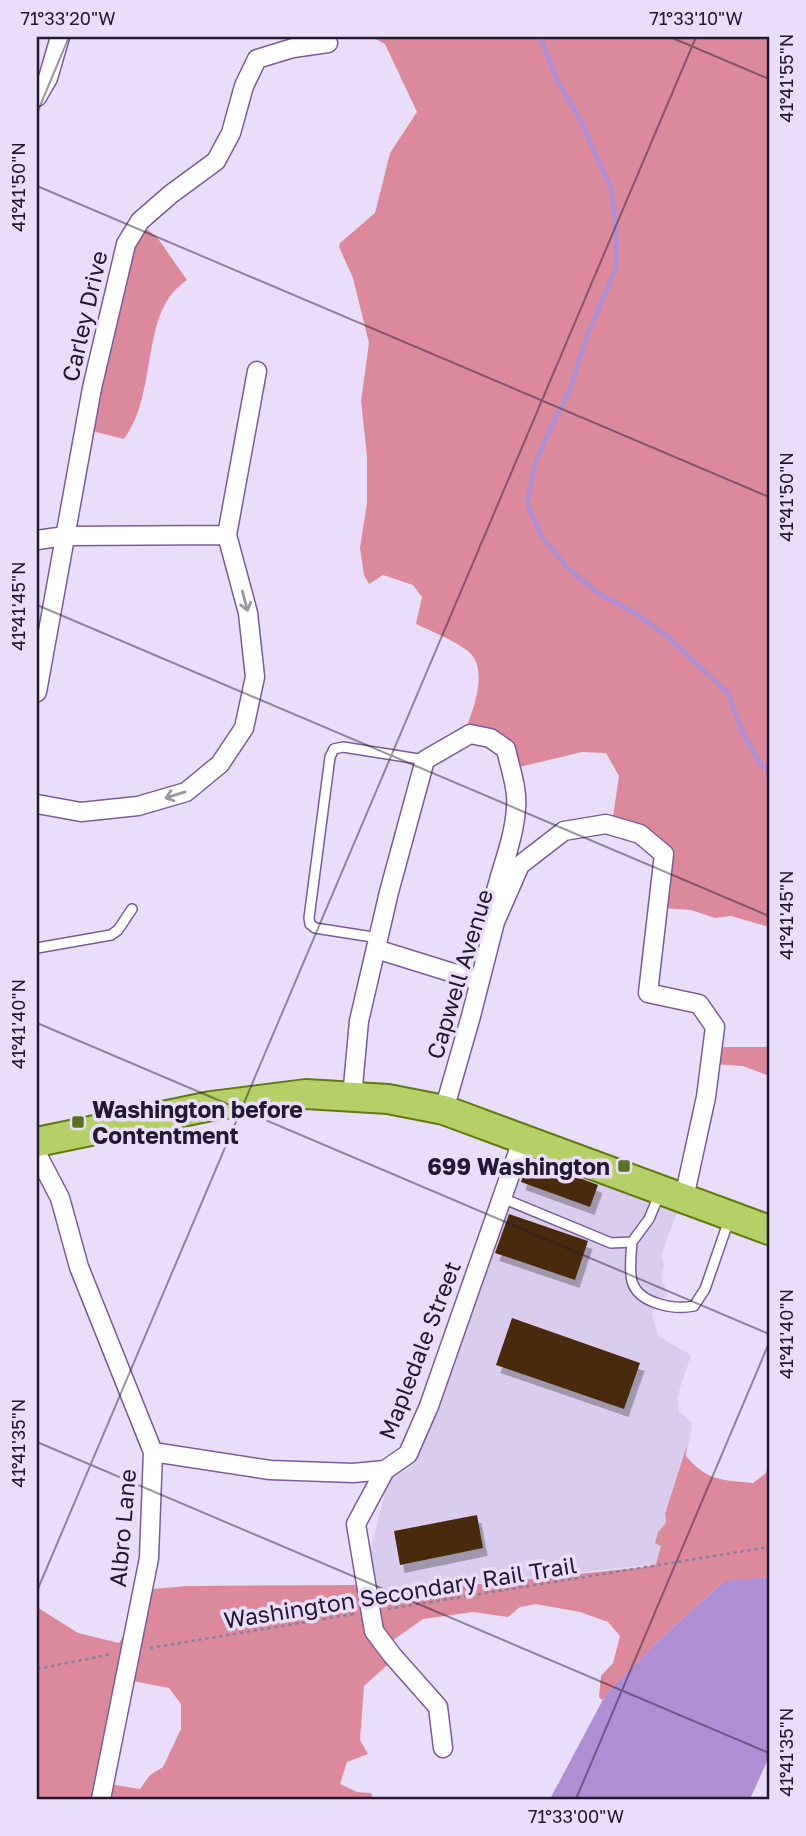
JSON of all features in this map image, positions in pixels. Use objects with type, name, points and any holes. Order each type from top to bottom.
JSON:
[{"type":"main road","points":[[37,1142],[211,1106],[306,1094],[388,1099],[443,1110],[769,1230]]},
{"type":"street","points":[[37,97],[48,78],[60,37]]},
{"type":"street","name":"Carley Drive","points":[[65,536],[92,388],[126,243],[140,221],[216,161],[231,133],[244,86],[257,59],[293,48],[328,43]]},
{"type":"street","points":[[37,804],[81,812],[138,806],[186,792],[220,764],[244,728],[255,677],[248,613],[228,535],[257,372]]},
{"type":"street","points":[[37,540],[65,536],[228,535]]},
{"type":"street","points":[[37,692],[65,536]]},
{"type":"street","points":[[352,1097],[359,1021],[425,760],[470,734],[490,738],[506,749],[516,806],[511,840],[493,903],[495,922]]},
{"type":"street","name":"Capwell Avenue","points":[[443,1110],[495,922],[520,865],[564,831],[606,824],[640,834],[664,854],[649,993],[699,1004],[715,1027],[706,1097],[672,1194]]},
{"type":"street","points":[[377,943],[480,981]]},
{"type":"street","name":"Mapledale Street","points":[[153,1452],[270,1470],[353,1473],[385,1471],[408,1454],[429,1406],[523,1138]]},
{"type":"street","name":"Albro Lane","points":[[37,1154],[60,1198],[79,1267],[153,1452],[149,1558],[101,1799]]},
{"type":"street","points":[[385,1471],[356,1524],[370,1612],[374,1631],[391,1655],[438,1707],[443,1748]]},
{"type":"lane","points":[[377,943],[315,928],[310,924],[330,757],[334,749],[343,747],[425,760]]},
{"type":"lane","points":[[37,948],[111,935],[118,930],[132,909]]},
{"type":"lane","points":[[672,1194],[632,1242],[632,1284],[645,1297],[663,1304],[683,1308],[694,1306],[705,1289],[730,1216]]},
{"type":"lane","points":[[502,1198],[611,1243],[632,1242]]},
{"type":"path","name":"Washington Secondary Rail Trail","points":[[37,1670],[130,1651],[769,1547]]},
{"type":"shaded area","points":[[372,37],[769,37],[769,927],[731,916],[715,918],[691,910],[663,908],[664,853],[612,824],[619,776],[606,753],[582,752],[511,769],[502,752],[479,740],[460,745],[476,697],[476,661],[457,644],[416,624],[422,597],[413,585],[383,575],[369,584],[364,575],[360,548],[367,503],[367,456],[361,401],[369,343],[353,278],[339,247],[340,243],[375,213],[390,153],[417,112],[385,44]]},
{"type":"shaded area","points":[[140,224],[157,237],[187,280],[173,293],[162,310],[140,404],[124,439],[92,431],[95,376]]},
{"type":"shaded area","points":[[715,1047],[769,1047],[769,1076],[743,1066],[714,1064]]},
{"type":"shaded area","points":[[523,1139],[682,1199],[661,1256],[664,1265],[661,1278],[668,1294],[652,1313],[658,1336],[691,1355],[677,1397],[679,1411],[692,1423],[690,1439],[665,1514],[662,1546],[656,1564],[412,1591],[372,1599],[369,1555],[384,1497],[386,1472],[411,1452]]},
{"type":"shaded area","points":[[687,1445],[686,1456],[694,1464],[708,1475],[724,1480],[753,1483],[766,1473],[769,1462],[769,1577],[723,1582],[658,1641],[602,1700],[599,1697],[601,1676],[613,1663],[620,1636],[608,1622],[580,1612],[536,1604],[520,1607],[508,1617],[473,1612],[423,1619],[389,1643],[394,1659],[364,1686],[360,1740],[368,1754],[347,1762],[340,1784],[357,1792],[371,1793],[373,1799],[37,1799],[37,1607],[78,1633],[119,1643],[153,1589],[187,1586],[361,1585],[373,1599],[412,1591],[646,1567],[656,1564],[661,1546],[655,1543],[658,1532],[666,1523],[665,1514]],"holes":[[[128,1680],[169,1688],[181,1704],[181,1729],[163,1767],[150,1775],[140,1789],[109,1784]]]},
{"type":"shaded area","points":[[769,1577],[769,1757],[750,1799],[550,1799],[606,1694],[658,1641],[724,1581]]},
{"type":"building","points":[[529,1159],[598,1185],[590,1207],[521,1182]]},
{"type":"building","points":[[509,1214],[588,1241],[575,1280],[495,1253]]},
{"type":"building","points":[[512,1318],[640,1363],[624,1409],[496,1365]]},
{"type":"building","points":[[477,1515],[483,1548],[400,1565],[394,1531]]},
{"type":"waterway","points":[[540,37],[558,82],[579,117],[611,188],[616,226],[616,267],[587,336],[569,392],[535,463],[527,503],[542,537],[568,568],[598,593],[635,613],[669,638],[728,693],[742,731],[761,765],[769,770]]},
{"type":"place","name":"Washington before Contentment","points":[[78,1122]]},
{"type":"place","name":"699 Washington","points":[[624,1166]]}]
